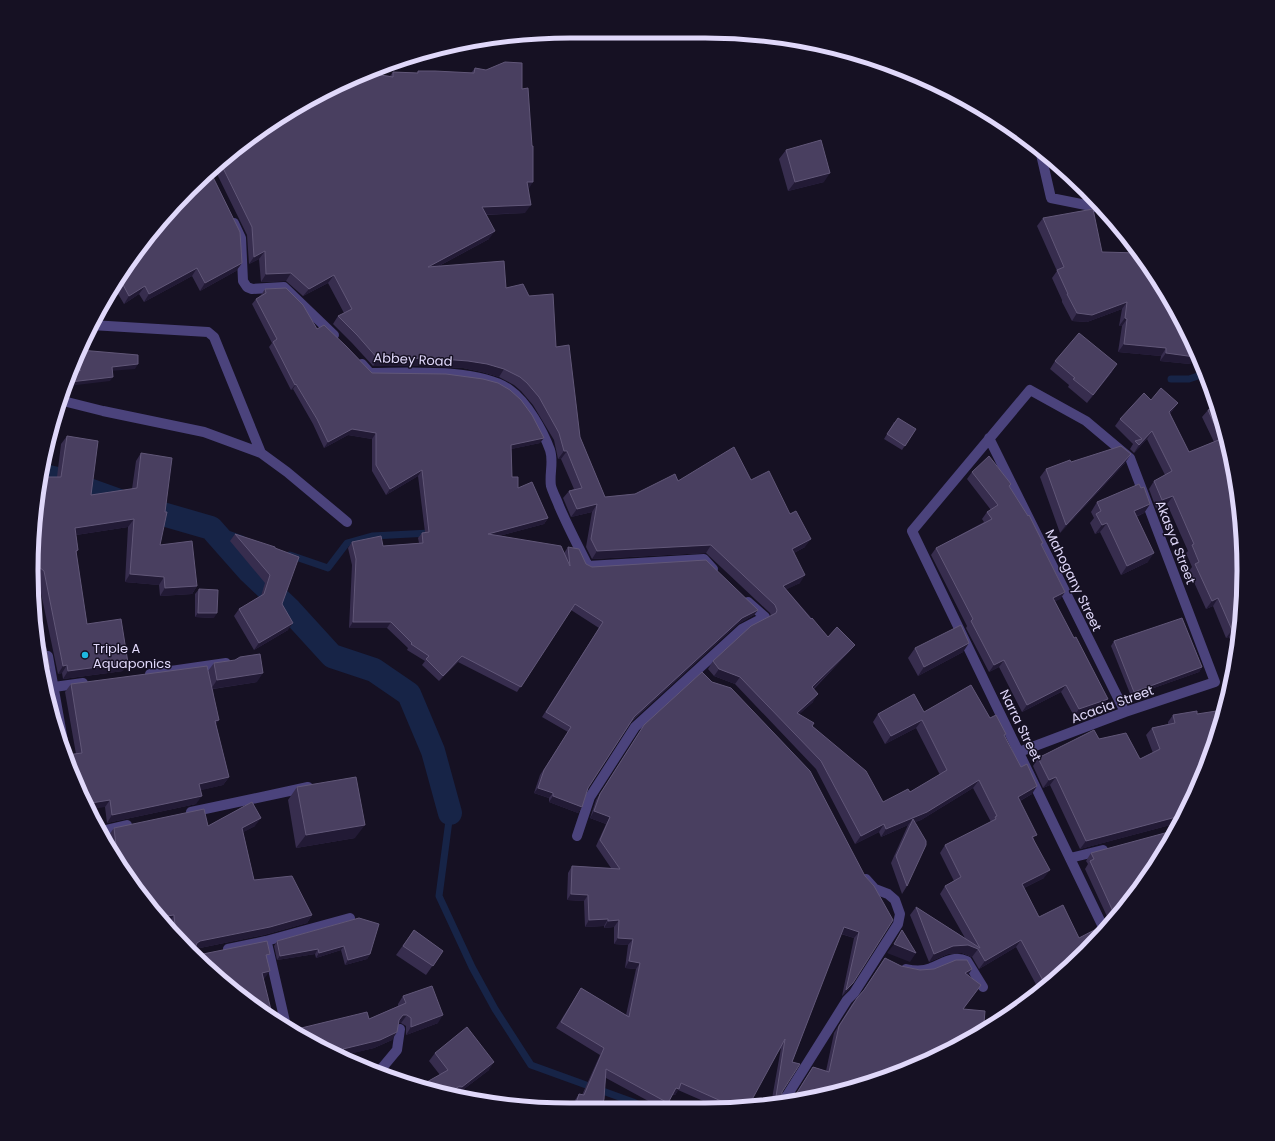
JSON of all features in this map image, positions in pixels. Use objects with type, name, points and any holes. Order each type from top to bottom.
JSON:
[{"type":"street","points":[[1042,159],[1051,198],[1093,206]]},
{"type":"street","points":[[231,217],[241,238],[243,281],[247,287],[252,289],[284,287],[341,342]]},
{"type":"street","points":[[98,325],[208,332],[214,337],[262,453]]},
{"type":"street","name":"Abbey Road","points":[[356,357],[370,373],[455,373],[491,381],[510,390],[521,400],[528,410],[550,450],[552,462],[550,478],[551,487],[565,521],[588,566],[704,560],[720,575]]},
{"type":"street","name":"Akasya Street","points":[[989,438],[1030,390],[1086,421],[1130,458],[1215,682]]},
{"type":"street","points":[[65,402],[204,432],[262,453],[347,522]]},
{"type":"street","name":"Narra Street","points":[[989,438],[912,531],[1102,925]]},
{"type":"street","name":"Mahogany Street","points":[[989,438],[1125,712]]},
{"type":"street","points":[[577,836],[590,797],[635,727],[742,629],[765,617],[741,595]]},
{"type":"street","points":[[46,646],[60,720]]},
{"type":"street","points":[[141,675],[228,663]]},
{"type":"street","points":[[698,668],[706,678]]},
{"type":"street","points":[[54,687],[94,682]]},
{"type":"street","name":"Acacia Street","points":[[1019,752],[1125,712],[1215,682]]},
{"type":"street","points":[[184,813],[320,784]]},
{"type":"street","points":[[105,830],[139,823]]},
{"type":"street","points":[[1070,858],[1116,846]]},
{"type":"street","points":[[787,1096],[898,924],[900,914],[895,900],[888,894],[876,889],[866,879],[860,869]]},
{"type":"street","points":[[219,950],[266,941],[350,918]]},
{"type":"street","points":[[266,941],[284,1019]]},
{"type":"street","points":[[878,955],[892,963],[909,969],[922,970],[953,959],[962,959],[967,961],[983,987]]},
{"type":"street","points":[[381,1068],[397,1050],[400,1029]]},
{"type":"building","points":[[505,62],[522,63],[522,89],[528,88],[533,146],[533,182],[527,182],[531,205],[482,207],[495,231],[428,267],[504,261],[506,288],[523,284],[529,296],[553,294],[556,347],[569,345],[580,437],[605,497],[635,494],[675,474],[678,481],[734,447],[751,480],[769,471],[790,514],[796,511],[811,539],[792,549],[805,575],[783,586],[828,637],[837,627],[855,645],[812,687],[818,694],[797,713],[814,723],[812,726],[866,771],[883,802],[908,789],[910,792],[947,770],[922,720],[891,736],[878,714],[914,694],[924,712],[971,685],[990,718],[996,715],[1006,734],[1004,735],[1021,767],[1027,764],[1037,786],[1018,797],[1037,835],[1032,837],[1050,870],[1022,884],[1039,917],[1063,905],[1079,938],[1100,927],[1056,971],[1043,981],[1021,940],[985,961],[978,949],[968,945],[953,946],[934,954],[916,907],[980,948],[945,886],[961,877],[945,845],[996,819],[995,817],[997,816],[979,780],[927,812],[886,829],[884,824],[861,836],[821,761],[740,677],[719,669],[713,661],[751,626],[776,613],[777,610],[775,605],[711,545],[597,551],[591,539],[597,504],[577,509],[569,491],[582,488],[567,451],[564,451],[559,433],[539,397],[520,377],[504,369],[468,361],[429,358],[378,359],[338,316],[352,309],[334,275],[309,289],[291,273],[266,274],[265,251],[254,257],[252,227],[223,167],[246,148],[304,109],[335,93],[378,75],[393,77],[393,72],[418,73],[418,71],[435,71],[474,73],[475,68],[486,70]]},
{"type":"building","points":[[821,140],[830,173],[795,182],[786,150]]},
{"type":"building","points":[[213,176],[240,232],[242,263],[205,283],[197,268],[149,294],[145,286],[129,296],[122,284],[148,246],[170,219]]},
{"type":"building","points":[[1093,209],[1102,252],[1132,253],[1166,304],[1191,357],[1166,353],[1166,348],[1124,344],[1127,319],[1125,318],[1127,302],[1092,315],[1077,313],[1057,270],[1064,267],[1043,218]]},
{"type":"building","points":[[286,288],[303,305],[317,329],[324,325],[372,373],[446,374],[483,379],[498,383],[510,390],[521,400],[532,415],[544,438],[511,445],[512,477],[518,477],[518,488],[532,482],[548,518],[488,534],[561,546],[570,566],[568,547],[579,549],[586,564],[592,567],[706,560],[758,610],[742,618],[634,717],[588,788],[582,807],[553,796],[553,793],[538,788],[544,770],[571,727],[546,712],[603,622],[575,604],[521,687],[462,656],[443,676],[426,659],[429,656],[411,644],[412,643],[391,622],[353,622],[356,559],[352,542],[381,536],[383,546],[423,543],[422,533],[429,532],[422,470],[390,489],[376,465],[376,433],[352,429],[328,442],[317,419],[296,384],[295,385],[273,342],[277,339],[256,299],[266,293],[265,289]]},
{"type":"building","points":[[1079,333],[1117,364],[1093,395],[1073,379],[1075,378],[1055,361]]},
{"type":"building","points":[[86,351],[138,355],[138,364],[112,367],[113,377],[73,382],[77,372],[81,370],[78,370]]},
{"type":"building","points":[[1161,388],[1178,403],[1169,412],[1189,452],[1220,439],[1227,467],[1236,536],[1236,605],[1233,630],[1232,630],[1218,598],[1212,601],[1195,564],[1199,562],[1192,545],[1194,544],[1173,496],[1162,500],[1154,481],[1172,471],[1152,431],[1139,445],[1135,441],[1142,439],[1120,419],[1144,393],[1151,400]]},
{"type":"building","points":[[1212,408],[1220,436],[1208,410]]},
{"type":"building","points":[[898,418],[916,429],[905,446],[887,434]]},
{"type":"building","points":[[67,436],[98,441],[91,495],[137,488],[141,453],[172,458],[165,512],[167,512],[160,545],[192,541],[197,586],[165,588],[164,577],[130,574],[134,519],[75,528],[78,550],[76,551],[87,624],[121,619],[128,663],[68,671],[67,665],[63,666],[44,571],[38,567],[39,536],[47,477],[61,477]]},
{"type":"building","points":[[1121,446],[1131,454],[1066,525],[1046,469],[1070,460],[1071,462]]},
{"type":"building","points":[[989,456],[1011,484],[1009,486],[1028,516],[1029,515],[1043,543],[1041,544],[1065,592],[1053,598],[1074,638],[1076,637],[1108,699],[1079,709],[1066,685],[1027,705],[1004,660],[994,665],[971,621],[973,619],[936,548],[992,519],[987,512],[998,505],[972,472]]},
{"type":"building","points":[[1139,484],[1141,488],[1144,487],[1150,504],[1134,511],[1154,553],[1127,566],[1107,523],[1102,525],[1096,514],[1101,511],[1097,502]]},
{"type":"building","points":[[235,534],[275,547],[299,557],[282,604],[293,623],[259,643],[239,609],[264,594],[270,575]]},
{"type":"building","points":[[199,589],[218,590],[217,613],[198,613]]},
{"type":"building","points":[[1182,618],[1202,667],[1134,692],[1114,641]]},
{"type":"building","points":[[41,625],[50,668],[47,668]]},
{"type":"building","points":[[961,625],[969,643],[924,667],[915,648]]},
{"type":"building","points":[[260,654],[263,673],[217,680],[214,663]]},
{"type":"building","points":[[207,666],[219,720],[215,721],[229,777],[199,784],[202,796],[112,815],[110,800],[92,803],[71,754],[82,753],[71,684]]},
{"type":"building","points":[[702,672],[712,682],[731,688],[810,771],[865,876],[874,886],[893,920],[853,983],[846,990],[859,932],[844,927],[792,1062],[800,1064],[782,1092],[782,1097],[776,1098],[785,1039],[751,1101],[720,1103],[721,1101],[681,1083],[679,1089],[676,1088],[668,1103],[606,1069],[603,1103],[576,1103],[579,1094],[584,1095],[604,1048],[561,1022],[581,988],[629,1017],[640,963],[629,961],[633,939],[618,938],[619,920],[589,920],[588,895],[571,894],[572,866],[620,869],[600,840],[610,817],[594,811],[600,794],[644,725]]},
{"type":"building","points":[[1197,711],[1197,714],[1218,711],[1209,742],[1176,817],[1086,841],[1056,777],[1049,780],[1038,758],[1094,730],[1099,739],[1126,733],[1140,759],[1160,749],[1152,728],[1175,723],[1173,715]]},
{"type":"building","points":[[356,777],[365,825],[306,835],[297,787]]},
{"type":"building","points":[[252,802],[261,818],[242,828],[254,880],[292,876],[312,915],[270,927],[200,941],[197,943],[195,948],[175,927],[174,915],[165,916],[148,895],[128,866],[116,848],[114,828],[204,809],[208,826]]},
{"type":"building","points":[[913,819],[926,841],[926,845],[907,886],[896,856]]},
{"type":"building","points":[[1169,832],[1127,895],[1113,912],[1090,861],[1094,859],[1091,853]]},
{"type":"building","points":[[359,918],[379,924],[370,954],[348,960],[344,946],[319,953],[318,949],[280,956],[277,941]]},
{"type":"building","points":[[414,930],[443,951],[433,966],[403,946]]},
{"type":"building","points":[[902,930],[916,953],[894,944]]},
{"type":"building","points":[[267,941],[270,954],[266,955],[270,971],[262,973],[271,1010],[246,993],[219,971],[200,953],[203,954]]},
{"type":"building","points":[[885,958],[901,966],[920,970],[934,969],[956,960],[967,960],[972,969],[965,973],[981,985],[963,1009],[985,1011],[985,1023],[940,1048],[876,1075],[842,1085],[796,1095],[813,1067],[829,1072],[839,1026]]},
{"type":"building","points":[[432,986],[443,1015],[411,1027],[411,1018],[407,1015],[403,1015],[399,1020],[397,1032],[380,1040],[343,1049],[346,1053],[299,1029],[367,1012],[369,1019],[406,1003],[403,996]]},
{"type":"building","points":[[467,1027],[494,1062],[462,1087],[460,1086],[453,1090],[425,1083],[448,1070],[435,1053]]},
{"type":"waterway","points":[[1171,379],[1189,379],[1199,376]]},
{"type":"waterway","points":[[47,477],[61,480],[128,504],[211,528],[249,571],[290,610],[332,656],[374,670],[409,694],[433,751],[450,813]]},
{"type":"waterway","points":[[211,528],[242,539]]},
{"type":"waterway","points":[[290,555],[328,568],[347,543],[372,536],[430,533]]},
{"type":"waterway","points":[[450,813],[439,896],[472,967],[495,1009],[531,1065],[635,1103]]},
{"type":"place","name":"Triple A Aquaponics","points":[[85,655]]}]
